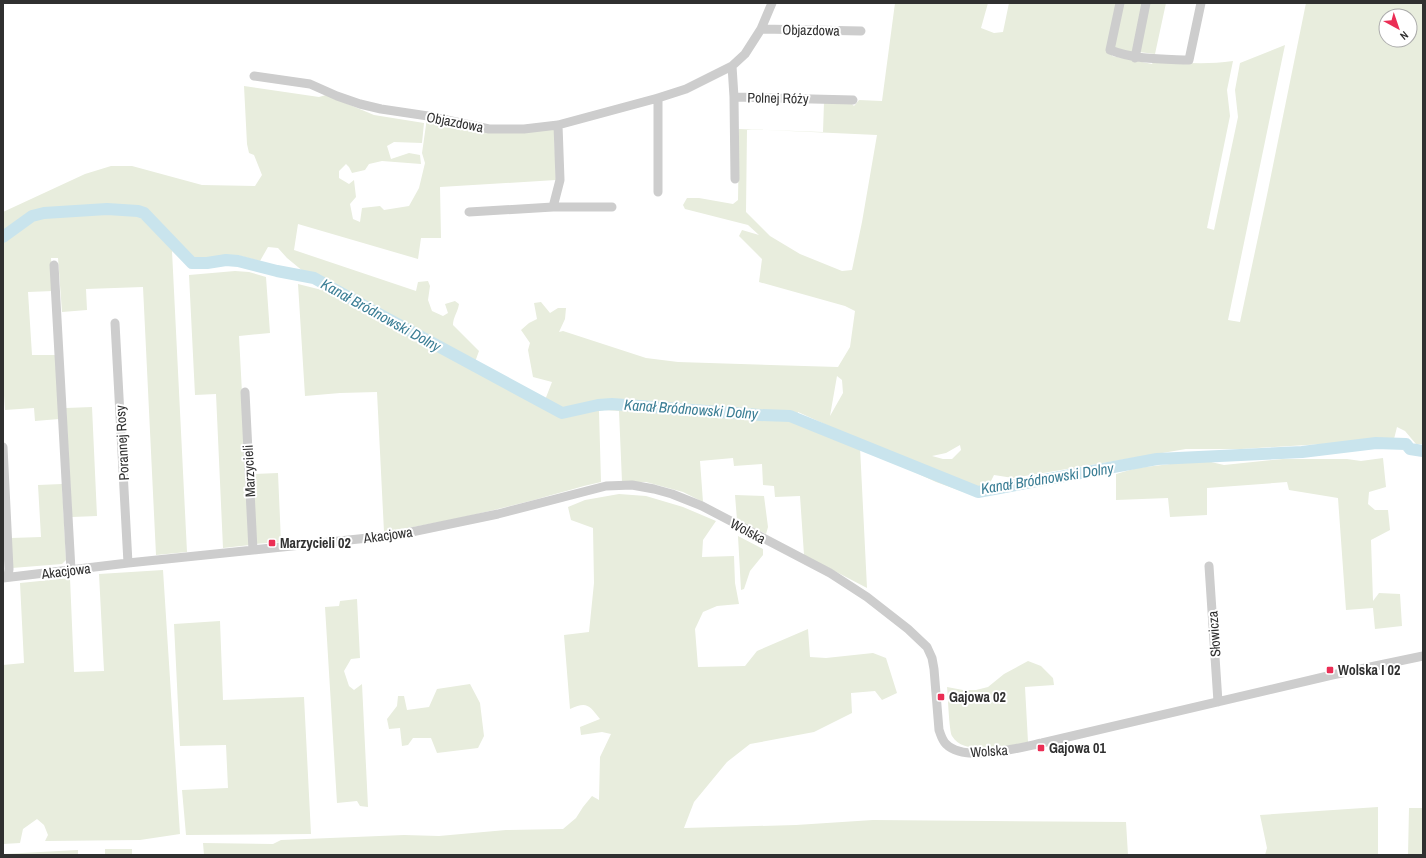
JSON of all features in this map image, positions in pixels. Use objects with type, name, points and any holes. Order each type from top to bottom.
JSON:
[{"type":"street","name":"Objazdowa","points":[[254,76],[310,84],[360,104],[381,109],[428,116],[489,130],[524,129],[558,125],[686,89],[732,66],[745,54],[761,29],[772,3]]},
{"type":"street","points":[[1120,3],[1110,50],[1135,58],[1189,60],[1201,3]]},
{"type":"street","points":[[1135,58],[1146,3]]},
{"type":"street","name":"Objazdowa","points":[[761,29],[861,31]]},
{"type":"street","name":"Polnej Róży","points":[[732,66],[734,97],[853,100]]},
{"type":"street","points":[[734,97],[735,179]]},
{"type":"street","points":[[658,98],[658,192]]},
{"type":"street","points":[[553,207],[560,180],[558,125]]},
{"type":"street","points":[[469,212],[553,207],[612,207]]},
{"type":"street","points":[[54,265],[71,570]]},
{"type":"street","name":"Porannej Rosy","points":[[115,323],[128,563]]},
{"type":"street","name":"Marzycieli","points":[[245,392],[253,550]]},
{"type":"street","points":[[3,447],[9,569],[6,578]]},
{"type":"street","name":"Akacjowa","points":[[6,578],[128,563],[397,536],[498,514],[606,486],[632,485],[672,494]]},
{"type":"street","name":"Wolska","points":[[672,494],[714,512],[849,584],[920,640],[927,647],[932,658],[939,730],[946,744],[955,750],[964,753],[1007,750],[1332,675],[1423,656]]},
{"type":"street","name":"Słowicza","points":[[1209,566],[1218,702]]},
{"type":"green space","points":[[895,3],[988,3],[981,28],[994,33],[1003,32],[1009,3],[1117,3],[1112,56],[1152,64],[1154,60],[1193,63],[1233,61],[1227,90],[1230,116],[1207,228],[1214,230],[1238,117],[1235,90],[1240,63],[1285,45],[1228,320],[1240,322],[1306,3],[1423,3],[1423,444],[1416,444],[1405,431],[1397,427],[1394,439],[1364,439],[1339,443],[1241,449],[1186,449],[1013,478],[994,475],[989,485],[987,494],[969,494],[936,482],[860,447],[867,588],[804,555],[800,496],[775,497],[774,486],[763,485],[762,464],[734,466],[733,458],[700,461],[703,502],[683,492],[646,482],[622,482],[619,411],[604,410],[599,411],[601,482],[478,514],[384,532],[377,392],[305,396],[298,284],[322,290],[335,296],[337,286],[304,272],[287,258],[278,248],[268,247],[260,261],[237,255],[193,259],[190,268],[172,251],[187,552],[156,555],[143,287],[86,289],[87,310],[62,312],[58,258],[51,258],[53,291],[28,292],[32,355],[56,355],[59,419],[35,421],[34,408],[5,410],[3,381],[3,212],[85,174],[111,166],[132,166],[202,185],[255,186],[262,175],[254,155],[249,153],[247,144],[244,86],[319,97],[326,95],[374,115],[424,123],[422,143],[394,142],[387,146],[391,159],[409,153],[420,155],[421,164],[382,161],[369,164],[365,170],[352,173],[346,164],[339,171],[339,178],[349,184],[354,180],[356,197],[350,204],[353,219],[360,222],[362,208],[380,206],[384,210],[409,206],[419,188],[425,163],[422,153],[427,118],[478,130],[554,129],[556,180],[440,187],[441,238],[421,238],[418,259],[298,224],[294,250],[416,291],[418,282],[428,281],[430,286],[428,300],[432,311],[443,316],[448,313],[445,304],[455,301],[459,304],[453,325],[479,351],[475,362],[545,400],[552,382],[533,377],[528,350],[530,343],[521,330],[529,323],[537,319],[534,303],[541,302],[550,313],[558,308],[566,308],[565,319],[559,332],[563,331],[646,358],[678,362],[838,367],[850,347],[855,311],[845,306],[759,282],[762,259],[739,236],[742,230],[759,235],[748,225],[685,209],[683,205],[687,198],[699,198],[733,204],[738,200],[739,129],[747,129],[746,212],[770,236],[800,254],[842,271],[852,270],[877,135],[774,130],[823,132],[824,102],[850,102],[854,106],[859,100],[882,101]],"holes":[[[837,376],[842,380],[843,393],[830,416]],[[798,412],[860,440],[859,447],[796,421]],[[960,445],[961,450],[952,459],[943,459],[932,456],[946,453]]]},
{"type":"green space","points":[[1123,3],[1143,3],[1132,53],[1113,49]]},
{"type":"green space","points":[[1149,3],[1166,3],[1155,54],[1139,52]]},
{"type":"green space","points":[[235,271],[249,272],[266,277],[270,333],[239,336],[250,545],[223,548],[216,394],[195,395],[189,275]]},
{"type":"green space","points":[[92,407],[97,516],[72,517],[66,408]]},
{"type":"green space","points":[[1383,458],[1386,487],[1369,492],[1368,504],[1375,510],[1388,510],[1390,530],[1371,540],[1373,601],[1379,593],[1400,594],[1402,626],[1375,629],[1373,608],[1346,610],[1338,498],[1289,490],[1287,482],[1207,488],[1207,515],[1170,517],[1168,498],[1116,500],[1116,474],[1137,468],[1187,462],[1211,462],[1224,465],[1283,459],[1347,459],[1361,461]]},
{"type":"green space","points":[[278,473],[281,542],[254,544],[251,474]]},
{"type":"green space","points":[[62,484],[66,560],[62,564],[12,568],[11,538],[41,537],[38,485]]},
{"type":"green space","points":[[619,494],[646,496],[683,507],[716,521],[703,540],[702,557],[734,556],[735,583],[739,604],[717,606],[703,612],[695,629],[698,667],[745,666],[757,651],[808,629],[810,657],[826,658],[873,653],[886,658],[897,693],[882,700],[875,691],[851,693],[852,713],[814,732],[750,744],[727,762],[694,802],[684,828],[796,825],[873,820],[1126,822],[1128,855],[204,855],[203,843],[273,844],[281,840],[404,835],[439,836],[506,830],[563,829],[576,818],[592,796],[599,800],[600,757],[611,734],[602,732],[581,735],[580,727],[600,719],[593,710],[584,705],[570,709],[564,635],[589,632],[594,583],[593,528],[571,520],[568,507],[585,500]]},
{"type":"green space","points":[[735,495],[764,496],[768,527],[766,534],[737,520]]},
{"type":"green space","points":[[738,536],[763,549],[763,555],[750,571],[744,589],[741,590]]},
{"type":"green space","points":[[163,570],[180,834],[140,840],[45,841],[48,835],[44,825],[37,819],[23,829],[20,843],[3,844],[3,665],[24,663],[20,583],[70,578],[74,672],[104,671],[99,574]]},
{"type":"green space","points":[[357,599],[360,658],[351,659],[344,671],[349,686],[354,690],[362,684],[368,807],[360,806],[357,801],[337,803],[325,607],[339,606],[340,601]]},
{"type":"green space","points":[[220,621],[223,700],[304,697],[311,834],[186,835],[182,790],[228,788],[226,745],[180,746],[174,624]]},
{"type":"green space","points":[[1028,661],[1041,666],[1053,678],[1054,685],[1025,687],[1028,742],[1010,746],[976,748],[966,746],[958,742],[951,733],[947,687],[963,690],[976,690],[988,687],[1004,674]]},
{"type":"green space","points":[[470,684],[480,703],[484,736],[478,748],[437,753],[431,738],[413,738],[408,745],[402,746],[400,728],[389,729],[387,719],[397,706],[398,696],[404,696],[407,710],[429,707],[437,689]]},
{"type":"green space","points":[[1378,807],[1378,855],[1265,855],[1267,848],[1260,815]]},
{"type":"green space","points":[[1409,808],[1423,808],[1423,855],[1408,855]]},
{"type":"green space","points":[[105,849],[132,849],[132,855],[105,855]]},
{"type":"green space","points":[[78,850],[78,855],[3,855],[3,854]]},
{"type":"waterway","name":"Kanał Bródnowski Dolny","points":[[3,237],[32,216],[44,213],[107,209],[138,211],[144,213],[192,263],[207,263],[226,260],[238,261],[277,271],[314,278],[562,413],[598,405],[612,404],[790,416],[978,492],[1157,459],[1302,452],[1376,443],[1406,444],[1410,449],[1423,451]]},
{"type":"place","name":"Marzycieli 02","points":[[272,543]]},
{"type":"place","name":"Wolska I 02","points":[[1330,670]]},
{"type":"place","name":"Gajowa 02","points":[[941,697]]},
{"type":"place","name":"Gajowa 01","points":[[1041,748]]}]
